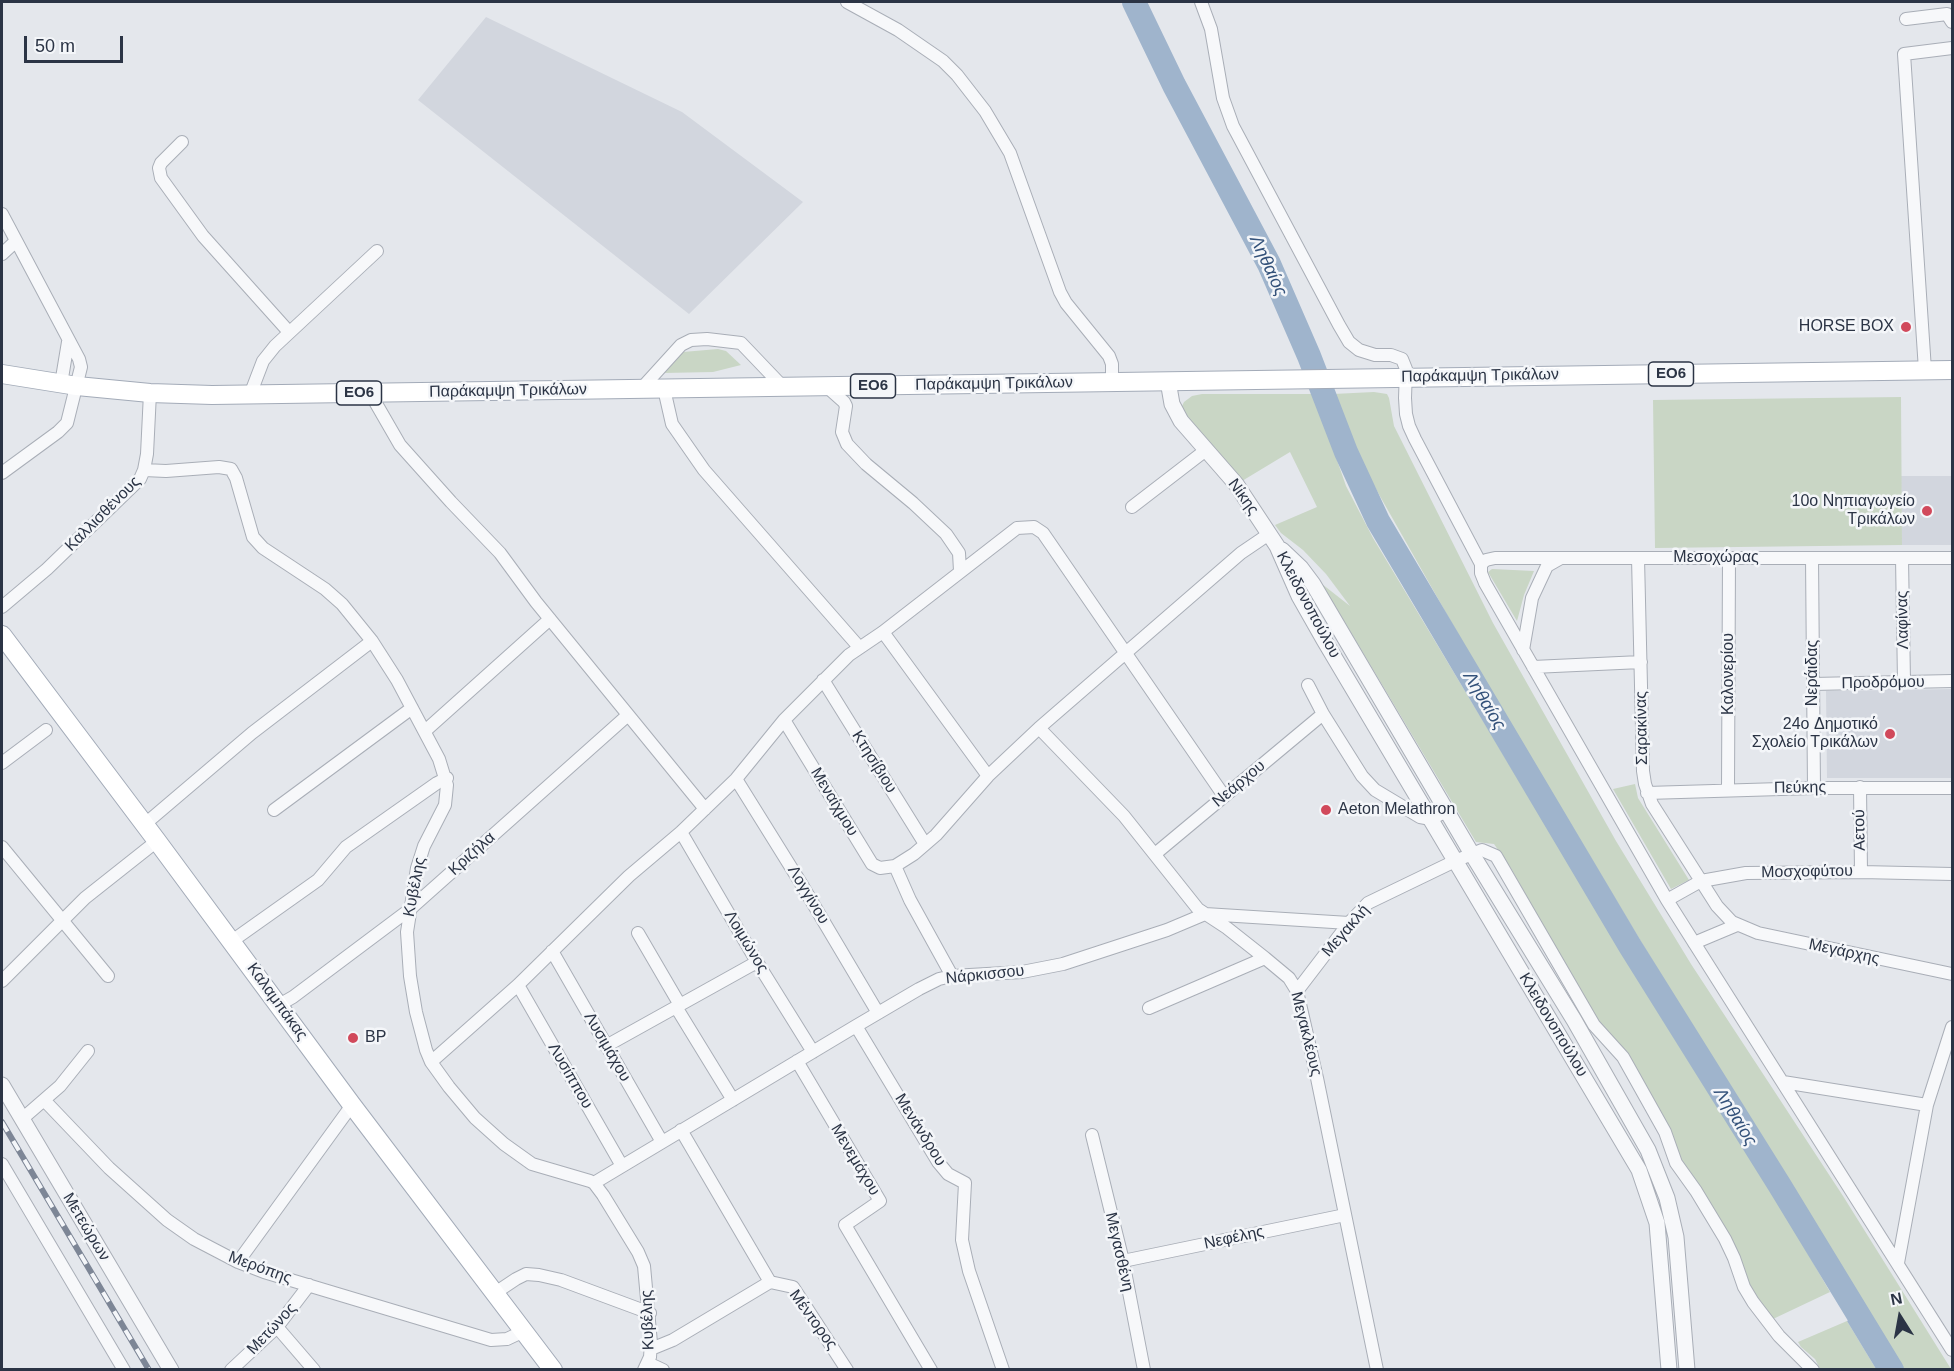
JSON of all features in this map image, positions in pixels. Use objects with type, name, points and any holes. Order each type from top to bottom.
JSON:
[{"type":"main road","name":"Παράκαμψη Τρικάλων","points":[[2,374],[69,385],[150,393],[250,395],[1953,370]]},
{"type":"main road","name":"Καλαμπάκας","points":[[2,635],[157,840],[352,1105],[553,1370]]},
{"type":"street","points":[[847,2],[898,30],[943,61],[985,111],[1010,153],[1060,292],[1066,303],[1109,356],[1112,364],[1112,382]]},
{"type":"street","points":[[1201,2],[1211,29],[1223,98],[1233,126],[1349,342],[1359,350],[1402,359],[1406,369],[1397,377],[1415,439],[1481,564],[1483,579],[1667,900],[1953,1350]]},
{"type":"street","points":[[1906,19],[1947,14],[1953,22]]},
{"type":"street","points":[[1925,370],[1904,54],[1953,48]]},
{"type":"street","points":[[182,142],[161,163],[159,168],[161,178],[203,236],[289,332]]},
{"type":"street","points":[[2,214],[68,342],[69,385],[67,423],[2,473]]},
{"type":"street","points":[[2,254],[16,241]]},
{"type":"street","points":[[250,395],[263,361],[289,332],[376,251]]},
{"type":"street","points":[[641,389],[681,345],[691,340],[707,339],[741,343],[783,387]]},
{"type":"street","name":"Νίκης","points":[[1168,381],[1169,395],[1176,413],[1236,484],[1273,540]]},
{"type":"street","points":[[826,386],[846,406],[842,432],[847,444],[866,464],[946,534],[958,553],[960,571]]},
{"type":"street","points":[[664,389],[672,424],[704,470],[859,647]]},
{"type":"street","name":"Καλλισθένους","points":[[2,607],[47,569],[131,489],[144,470],[149,434],[150,393]]},
{"type":"street","points":[[370,393],[400,445],[495,547],[550,619],[705,809]]},
{"type":"street","points":[[1132,507],[1206,450]]},
{"type":"street","points":[[144,470],[166,471],[219,466],[231,469],[236,478],[253,537],[263,548],[335,597],[349,611],[372,641],[412,708],[447,778],[346,847],[318,880],[232,941]]},
{"type":"street","points":[[431,1062],[518,985],[629,876],[681,832],[736,779],[784,720],[859,647],[883,632],[1017,528],[1034,527],[1043,533],[1123,653],[1224,796]]},
{"type":"street","points":[[952,976],[910,900],[895,866],[925,844],[960,809],[988,776],[1038,728],[1123,653],[1241,553],[1273,540]]},
{"type":"street","name":"Κλειδονοπούλου","points":[[1273,540],[1301,568],[1313,584],[1472,854],[1589,1031],[1648,1150],[1667,1198],[1678,1254],[1687,1370]]},
{"type":"street","name":"Κλειδονοπούλου","points":[[1273,540],[1299,596],[1639,1170],[1657,1222],[1669,1370]]},
{"type":"street","name":"Μεσοχώρας","points":[[1481,564],[1491,558],[1953,558]]},
{"type":"street","points":[[1523,650],[1532,598],[1547,566],[1561,558]]},
{"type":"street","name":"Σαρακίνας","points":[[1638,558],[1643,771],[1647,793],[1701,882]]},
{"type":"street","name":"Καλονερίου","points":[[1728,790],[1729,558]]},
{"type":"street","name":"Νεράιδας","points":[[1812,558],[1814,788]]},
{"type":"street","name":"Λαφίνας","points":[[1902,558],[1904,682]]},
{"type":"street","points":[[425,731],[550,619]]},
{"type":"street","points":[[883,632],[988,776]]},
{"type":"street","points":[[145,824],[252,733],[372,641]]},
{"type":"street","points":[[1533,667],[1641,662]]},
{"type":"street","name":"Κτησίβιου","points":[[823,680],[925,844]]},
{"type":"street","name":"Προδρόμου","points":[[1813,684],[1953,681]]},
{"type":"street","points":[[1308,685],[1323,714],[1368,783],[1389,800],[1420,817],[1431,819],[1448,811]]},
{"type":"street","points":[[274,810],[412,708]]},
{"type":"street","name":"Νεάρχου","points":[[1155,854],[1323,714]]},
{"type":"street","name":"Κριζήλα","points":[[279,1005],[293,997],[409,910],[628,715]]},
{"type":"street","name":"Μεναίχμου","points":[[784,720],[872,864],[880,868],[895,866]]},
{"type":"street","name":"Μεγακλέους","points":[[1038,728],[1115,806],[1186,896],[1205,914],[1265,958],[1288,978],[1297,991],[1377,1370]]},
{"type":"street","points":[[2,763],[46,730]]},
{"type":"street","name":"Κυβέλης","points":[[447,778],[444,805],[420,856],[409,910],[407,944],[410,976],[422,1036],[431,1062],[449,1088],[475,1118],[532,1164],[594,1183],[617,1216],[642,1260],[646,1272],[651,1349],[646,1366]]},
{"type":"street","name":"Λογγίνου","points":[[736,779],[878,1013]]},
{"type":"street","name":"Πεύκης","points":[[1647,793],[1860,787],[1953,788]]},
{"type":"street","name":"Αετού","points":[[1860,787],[1861,872]]},
{"type":"street","name":"Λοιμώνος","points":[[681,832],[813,1052]]},
{"type":"street","points":[[2,981],[62,920],[110,876],[157,840]]},
{"type":"street","points":[[2,847],[108,976]]},
{"type":"street","name":"Μεγακλή","points":[[1297,991],[1349,923],[1368,903],[1472,854]]},
{"type":"street","name":"Μοσχοφύτου","points":[[1667,900],[1701,882],[1746,873],[1953,874]]},
{"type":"street","name":"Μεγάρχης","points":[[1701,882],[1724,914],[1737,925],[1777,938],[1953,974]]},
{"type":"street","name":"Νάρκισσου","points":[[594,1183],[796,1061],[931,983],[952,976],[1022,972],[1063,964],[1167,930],[1205,914],[1349,923]]},
{"type":"street","points":[[1694,942],[1737,925]]},
{"type":"street","points":[[638,933],[733,1100]]},
{"type":"street","name":"Λυσιμάχου","points":[[552,951],[662,1142]]},
{"type":"street","points":[[1149,1008],[1265,958]]},
{"type":"street","points":[[606,1046],[757,962]]},
{"type":"street","name":"Λυσίππου","points":[[518,985],[622,1166]]},
{"type":"street","name":"Μενάνδρου","points":[[856,1026],[938,1162],[948,1174],[962,1180],[965,1184],[961,1234],[963,1246],[975,1291],[1004,1370]]},
{"type":"street","points":[[1898,1263],[1927,1105],[1953,1027]]},
{"type":"street","points":[[1589,1031],[1623,1057],[1665,1132],[1676,1163],[1725,1239],[1744,1287],[1753,1302],[1779,1336],[1813,1370]]},
{"type":"street","points":[[22,1119],[71,1074],[88,1051]]},
{"type":"street","name":"Μενεμάχου","points":[[796,1061],[880,1201],[845,1225],[931,1370]]},
{"type":"street","points":[[1784,1082],[1927,1105]]},
{"type":"street","name":"Μετεώρων","points":[[2,1085],[171,1370]]},
{"type":"street","name":"Μερόπης","points":[[44,1100],[109,1168],[167,1220],[194,1239],[238,1262],[264,1272],[491,1340],[507,1339],[524,1331]]},
{"type":"street","points":[[238,1262],[352,1105]]},
{"type":"street","points":[[651,1349],[673,1340],[770,1282],[681,1130]]},
{"type":"street","name":"Μεγασθένη","points":[[1092,1135],[1122,1261],[1144,1370]]},
{"type":"street","points":[[2,1164],[124,1370]]},
{"type":"street","name":"Νεφέλης","points":[[1122,1261],[1345,1215]]},
{"type":"street","points":[[495,1293],[526,1274],[539,1275],[650,1313]]},
{"type":"street","name":"Μέντορος","points":[[770,1282],[792,1287],[847,1370]]},
{"type":"street","name":"Μετώνος","points":[[231,1370],[277,1327],[309,1285]]},
{"type":"street","points":[[277,1327],[314,1370]]},
{"type":"street","points":[[646,1366],[663,1370]]},
{"type":"shaded area","points":[[486,17],[682,112],[803,202],[689,314],[418,100]]},
{"type":"shaded area","name":"10ο Νηπιαγωγείο Τρικάλων","points":[[1901,476],[1952,476],[1952,545],[1902,545]]},
{"type":"shaded area","name":"24ο Δημοτικό Σχολείο Τρικάλων","points":[[1952,689],[1952,778],[1827,778],[1826,691]]},
{"type":"green space","points":[[718,349],[726,351],[741,365],[713,372],[663,373],[683,352]]},
{"type":"green space","points":[[1374,392],[1387,394],[1394,426],[1493,623],[1616,841],[1691,964],[1843,1196],[1951,1369],[1904,1369],[1661,975],[1488,687],[1355,452],[1333,394]]},
{"type":"green space","points":[[1202,394],[1314,394],[1346,486],[1373,538],[1658,1012],[1784,1212],[1830,1292],[1773,1319],[1757,1302],[1512,870],[1494,844],[1476,842],[1322,584],[1350,606],[1326,574],[1275,525],[1317,507],[1290,452],[1242,481],[1183,413],[1184,402],[1192,396]]},
{"type":"green space","points":[[1901,397],[1902,545],[1655,548],[1653,400]]},
{"type":"green space","points":[[1492,569],[1534,571],[1517,621],[1488,572]]},
{"type":"green space","points":[[1635,784],[1638,798],[1689,880],[1671,889],[1613,789]]},
{"type":"green space","points":[[1847,1321],[1876,1369],[1820,1369],[1815,1359],[1798,1342]]},
{"type":"water","points":[[1868,1309],[1904,1369],[1876,1369],[1847,1321]]},
{"type":"waterway","name":"Ληθαίος","points":[[1134,2],[1174,85],[1269,264],[1309,356],[1346,452],[1378,521],[1630,946],[1892,1370]]},
{"type":"railway","points":[[2,1122],[149,1370]]},
{"type":"place","name":"HORSE BOX","points":[[1906,327]]},
{"type":"place","name":"10ο Νηπιαγωγείο Τρικάλων","points":[[1927,511]]},
{"type":"place","name":"24ο Δημοτικό Σχολείο Τρικάλων","points":[[1890,734]]},
{"type":"place","name":"Aeton Melathron","points":[[1326,810]]},
{"type":"place","name":"BP","points":[[353,1038]]}]
